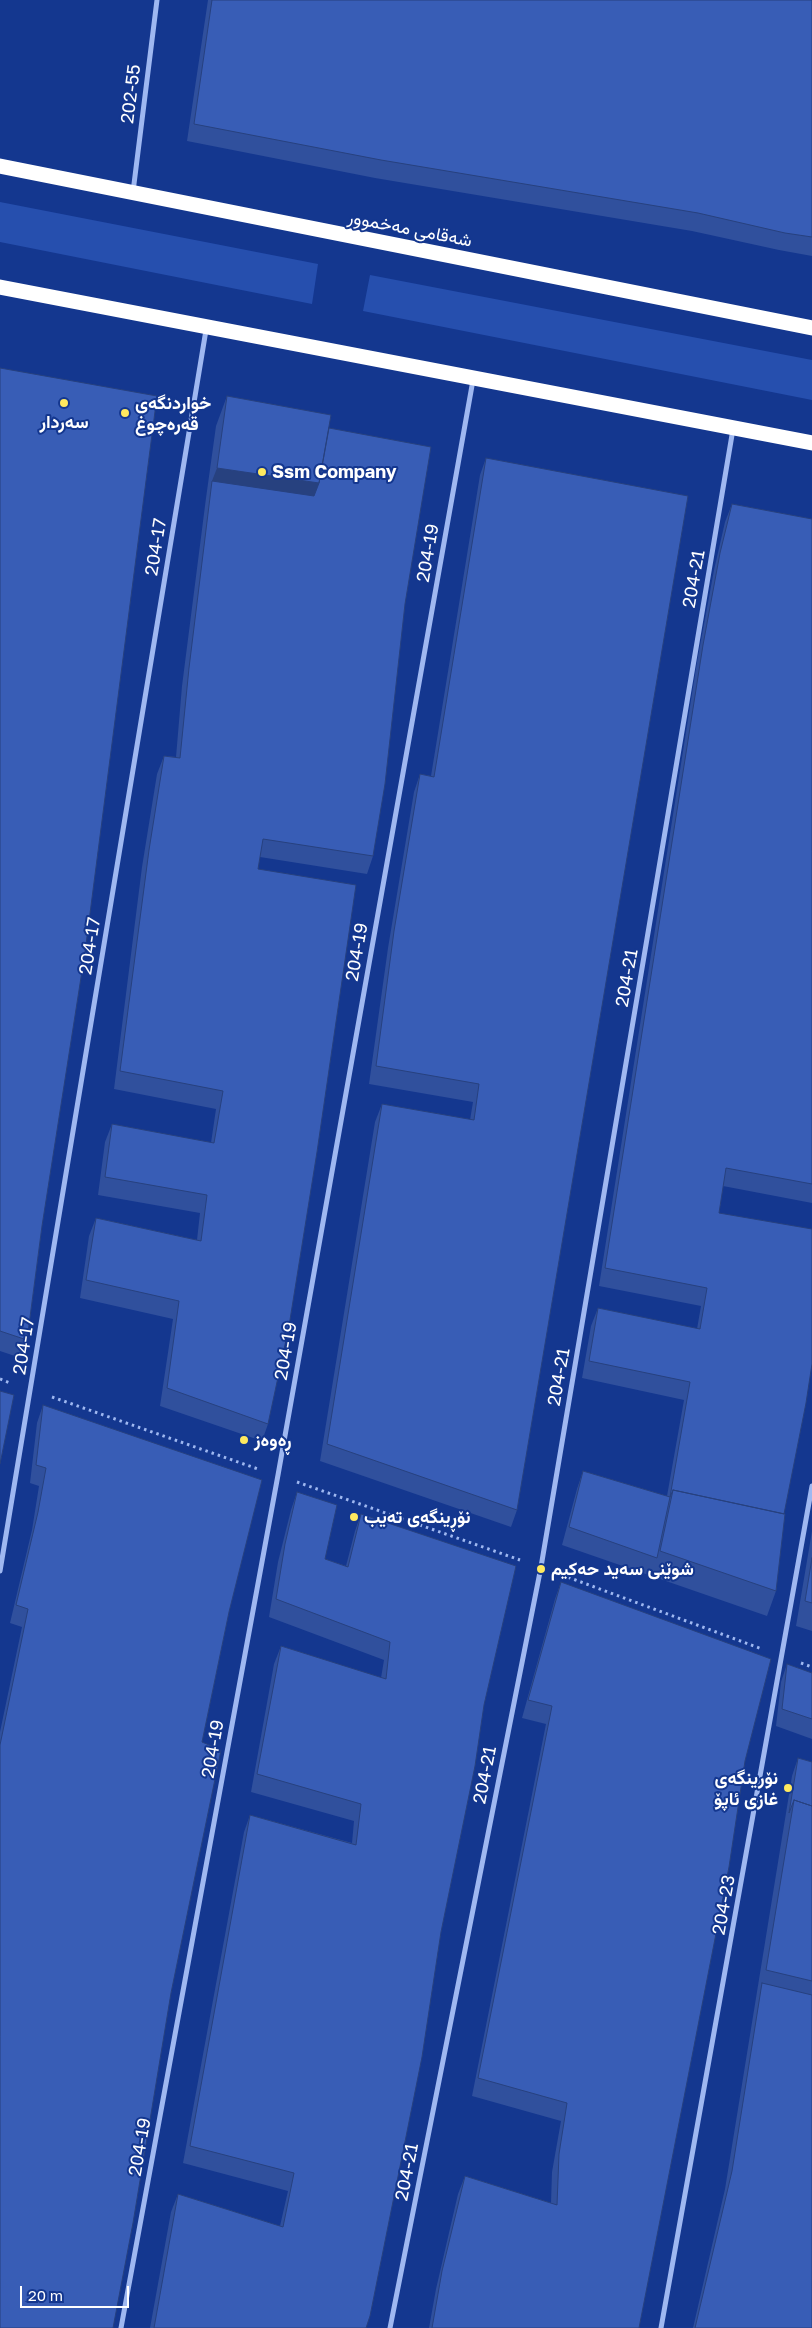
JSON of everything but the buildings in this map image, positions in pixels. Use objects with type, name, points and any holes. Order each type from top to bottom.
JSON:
[{"type":"highway","name":"شەقامی مەخموور","points":[[0,166],[812,328]]},
{"type":"highway","points":[[0,287],[812,443]]},
{"type":"street","name":"202-55","points":[[132,192],[156,0]]},
{"type":"street","name":"204-17","points":[[0,1571],[206,327]]},
{"type":"street","name":"204-19","points":[[121,2328],[278,1475],[473,378]]},
{"type":"street","name":"204-21","points":[[390,2328],[541,1567],[734,427]]},
{"type":"street","name":"204-23","points":[[661,2328],[783,1657],[812,1486]]},
{"type":"path","points":[[31,1390],[541,1567],[783,1657]]},
{"type":"shaded area","points":[[0,202],[318,264],[312,304],[0,242]]},
{"type":"shaded area","points":[[370,275],[812,360],[812,400],[363,311]]},
{"type":"place","name":"سەردار","points":[[64,403]]},
{"type":"place","name":"خواردنگەی قەرەچوغ","points":[[125,413]]},
{"type":"place","name":"Ssm Company","points":[[262,472]]},
{"type":"place","name":"ڕەوەز","points":[[244,1440]]},
{"type":"place","name":"نۆڕینگەی تەیب","points":[[354,1517]]},
{"type":"place","name":"شوێنی سەید حەکیم","points":[[541,1569]]},
{"type":"place","name":"نۆرینگەی غازی ئاپۆ","points":[[788,1788]]}]
